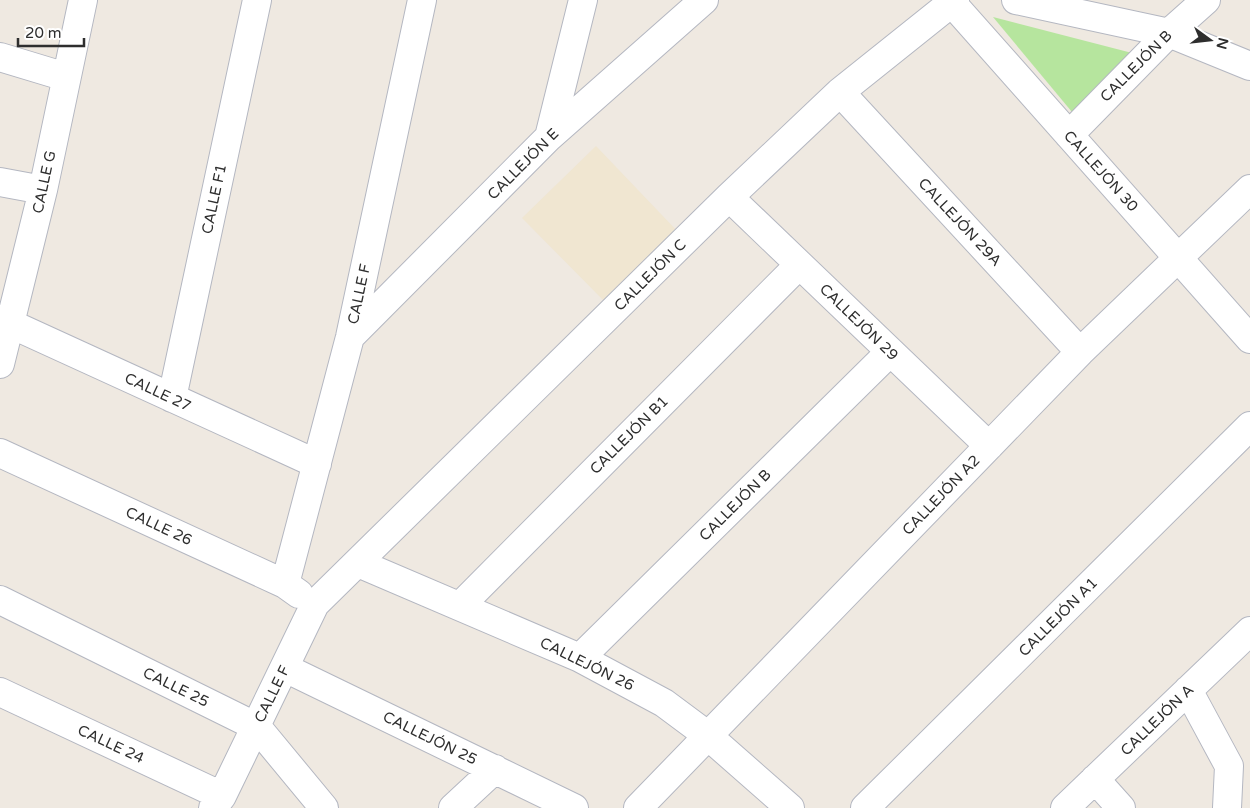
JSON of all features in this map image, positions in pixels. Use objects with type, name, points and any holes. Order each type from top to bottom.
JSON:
[{"type":"street","name":"CALLE G","points":[[0,364],[6,321],[42,190],[83,0]]},
{"type":"street","name":"CALLE F1","points":[[172,398],[257,0]]},
{"type":"street","name":"CALLE F","points":[[285,584],[350,337],[422,0]]},
{"type":"street","points":[[549,137],[583,0]]},
{"type":"street","name":"CALLEJÓN E","points":[[350,337],[549,137],[704,0]]},
{"type":"street","points":[[1016,0],[1169,33],[1250,66]]},
{"type":"street","name":"CALLEJÓN B","points":[[1069,134],[1169,33],[1206,0]]},
{"type":"street","name":"CALLEJÓN C","points":[[358,563],[729,197],[840,92],[953,1]]},
{"type":"street","name":"CALLEJÓN 30","points":[[953,1],[1250,339]]},
{"type":"street","points":[[0,56],[66,77]]},
{"type":"street","name":"CALLEJÓN 29A","points":[[840,92],[1080,352]]},
{"type":"street","points":[[0,182],[42,190]]},
{"type":"street","name":"CALLEJÓN A2","points":[[638,808],[1080,352],[1250,190]]},
{"type":"street","name":"CALLEJÓN 29","points":[[729,197],[990,446]]},
{"type":"street","name":"CALLEJÓN B1","points":[[460,606],[799,264]]},
{"type":"street","name":"CALLE 27","points":[[6,321],[317,464]]},
{"type":"street","name":"CALLEJÓN B","points":[[580,658],[890,352]]},
{"type":"street","name":"CALLEJÓN A1","points":[[865,808],[1250,426]]},
{"type":"street","name":"CALLE 26","points":[[0,453],[285,584],[315,604]]},
{"type":"street","name":"CALLE F","points":[[217,802],[256,727],[315,604],[358,563]]},
{"type":"street","name":"CALLEJÓN 26","points":[[358,563],[580,658],[664,703],[707,735],[790,808]]},
{"type":"street","name":"CALLE 25","points":[[0,600],[256,727],[324,808]]},
{"type":"street","name":"CALLEJÓN A","points":[[1065,808],[1250,631]]},
{"type":"street","name":"CALLEJÓN 25","points":[[285,668],[574,808]]},
{"type":"street","points":[[1188,690],[1229,766],[1227,808]]},
{"type":"street","name":"CALLE 24","points":[[0,692],[217,802]]},
{"type":"street","points":[[453,808],[495,769]]},
{"type":"street","points":[[1095,779],[1121,808]]},
{"type":"shaded area","points":[[596,146],[681,235],[609,306],[522,218]]},
{"type":"green space","points":[[993,17],[1136,54],[1072,112]]}]
